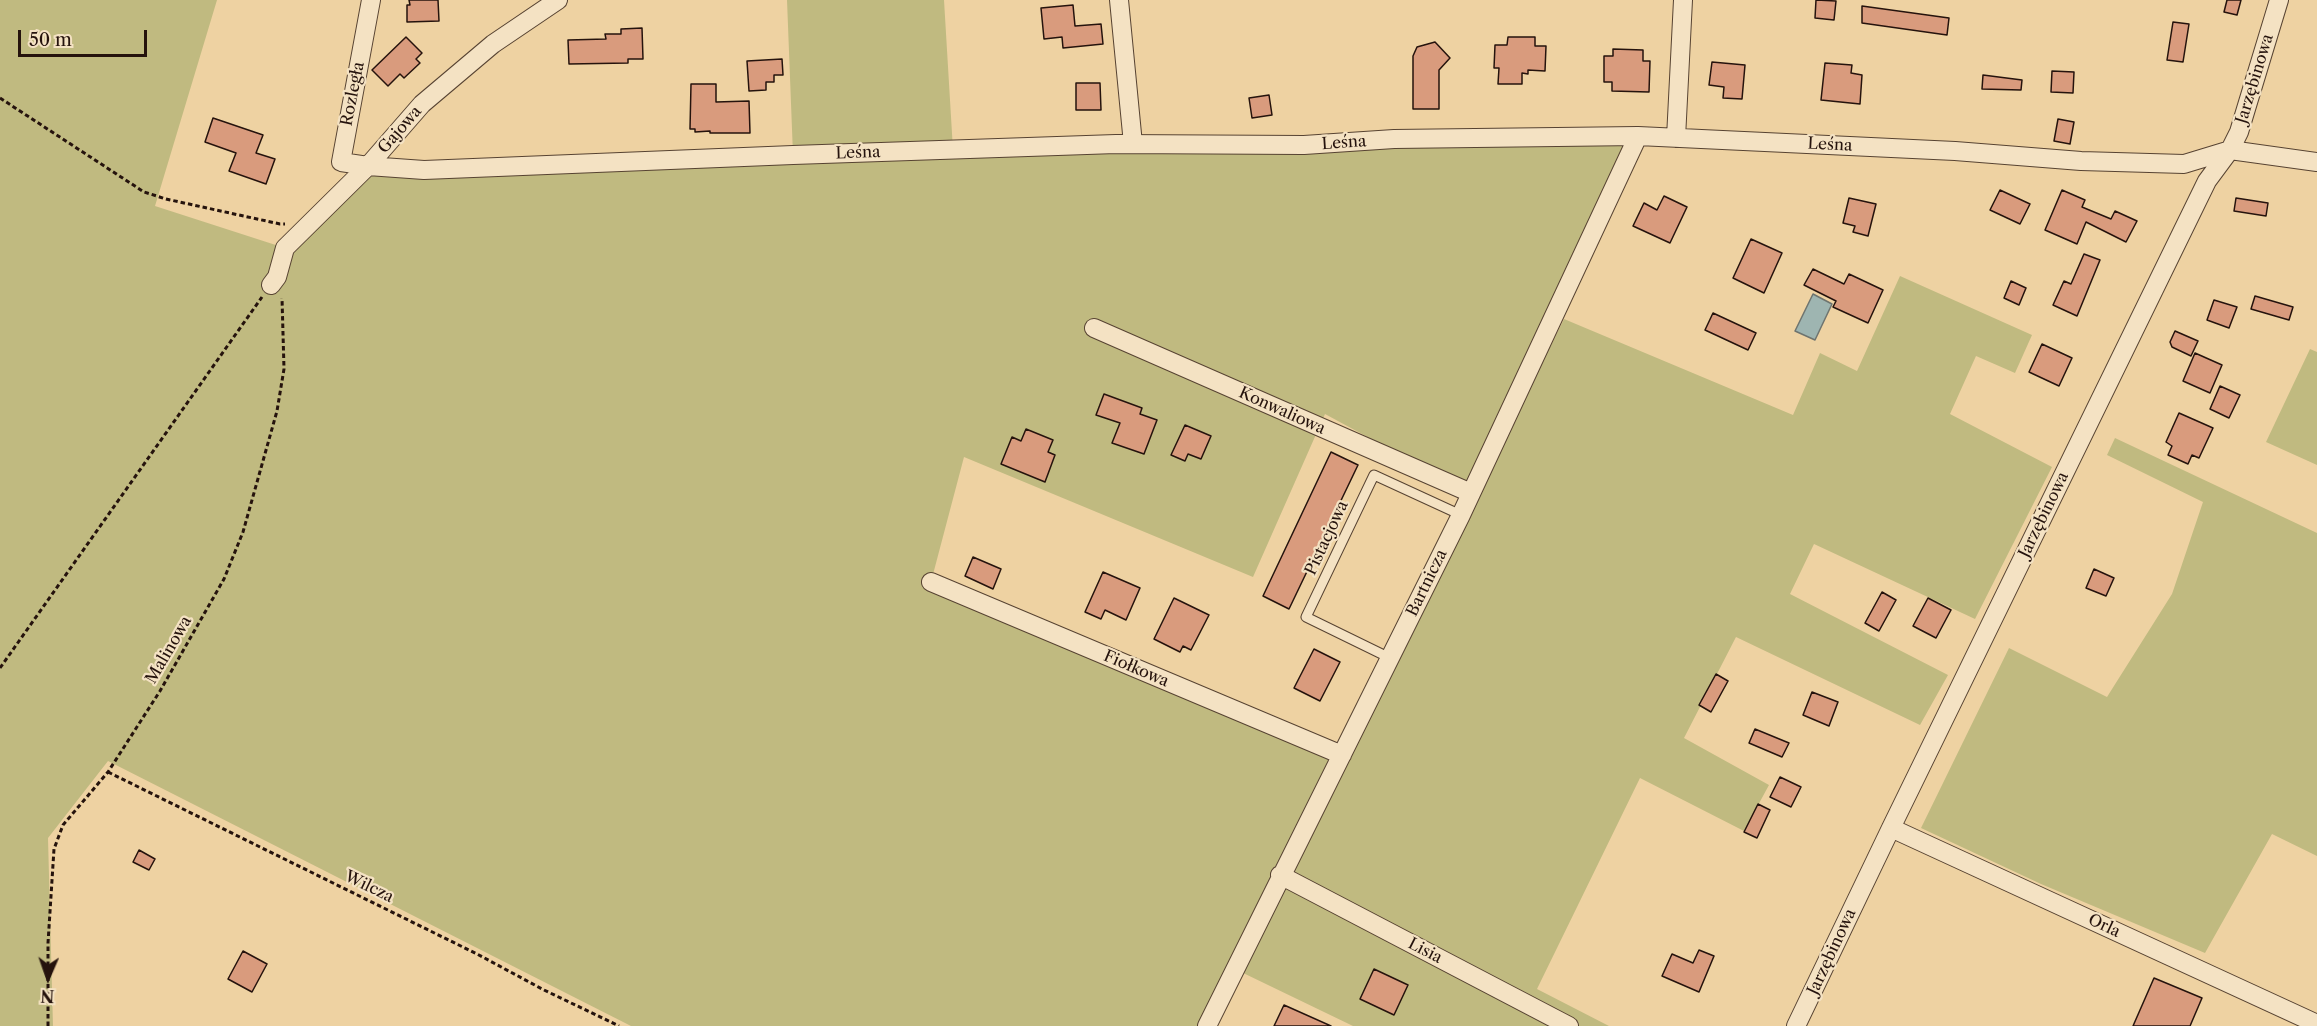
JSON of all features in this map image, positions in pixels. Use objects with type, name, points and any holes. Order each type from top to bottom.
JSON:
[{"type":"street","name":"Rozległa","points":[[368,166],[341,162],[371,0]]},
{"type":"street","name":"Gajowa","points":[[271,285],[277,277],[285,248],[368,166],[422,104],[493,44],[558,0]]},
{"type":"street","points":[[1119,0],[1133,144]]},
{"type":"street","points":[[1676,138],[1683,0]]},
{"type":"street","name":"Jarzębinowa","points":[[1796,1026],[2207,181],[2230,150],[2239,132],[2279,0]]},
{"type":"street","name":"Leśna","points":[[368,166],[424,170],[1133,144],[1304,146],[1394,139],[1638,136],[1955,151],[2081,161],[2184,164],[2230,150],[2317,162]]},
{"type":"street","name":"Bartnicza","points":[[1207,1026],[1280,875],[1461,515],[1638,136]]},
{"type":"street","name":"Konwaliowa","points":[[1094,328],[1470,493]]},
{"type":"street","name":"Fiołkowa","points":[[931,582],[1342,755]]},
{"type":"street","name":"Orla","points":[[1891,828],[2317,1024]]},
{"type":"street","name":"Lisia","points":[[1280,875],[1569,1026]]},
{"type":"lane","name":"Pistacjowa","points":[[1390,658],[1306,617],[1374,475],[1461,515]]},
{"type":"path","points":[[0,98],[144,192],[280,224],[291,223]]},
{"type":"path","name":"Malinowa","points":[[48,1026],[48,943],[54,849],[63,825],[108,772],[159,691],[224,579],[243,532],[277,411],[284,369],[280,267]]},
{"type":"path","points":[[0,668],[271,285]]},
{"type":"path","name":"Wilcza","points":[[108,772],[619,1026]]},
{"type":"shaded area","points":[[0,0],[217,0],[155,206],[285,248],[368,166],[793,155],[787,0],[944,0],[953,150],[1638,136],[1471,493],[1325,414],[1253,577],[964,457],[931,582],[1342,755],[1200,1026],[631,1026],[108,761],[48,838],[53,1026],[0,1026]]},
{"type":"shaded area","points":[[1900,276],[2032,335],[2015,373],[1976,356],[1950,414],[2052,467],[1975,619],[1814,544],[1790,594],[1948,675],[1920,725],[1736,637],[1684,738],[1769,785],[1744,831],[1640,778],[1537,989],[1609,1026],[1353,1026],[1239,971],[1564,319],[1793,415],[1820,353],[1857,371]]},
{"type":"shaded area","points":[[2310,349],[2317,352],[2317,465],[2266,442]]},
{"type":"shaded area","points":[[2115,438],[2317,533],[2317,856],[2272,834],[2205,953],[2041,884],[1921,828],[2009,648],[2107,697],[2172,594],[2203,502],[2107,455]]},
{"type":"water","points":[[1813,294],[1832,304],[1815,340],[1795,331]]},
{"type":"building","points":[[409,0],[438,0],[439,21],[407,22]]},
{"type":"building","points":[[1816,0],[1836,1],[1834,20],[1815,18]]},
{"type":"building","points":[[2227,0],[2241,0],[2237,15],[2224,12]]},
{"type":"building","points":[[1073,5],[1075,26],[1101,24],[1103,44],[1063,48],[1062,37],[1044,39],[1041,8]]},
{"type":"building","points":[[1862,6],[1949,18],[1947,35],[1862,23]]},
{"type":"building","points":[[2173,22],[2189,24],[2183,62],[2167,60]]},
{"type":"building","points":[[642,28],[643,59],[628,59],[628,63],[569,64],[568,40],[606,39],[605,34],[621,34],[621,29]]},
{"type":"building","points":[[406,37],[422,53],[416,59],[420,63],[404,78],[400,74],[388,86],[372,70]]},
{"type":"building","points":[[1508,37],[1535,37],[1535,46],[1546,46],[1545,71],[1528,70],[1528,74],[1522,73],[1522,84],[1498,84],[1499,68],[1494,68],[1495,45],[1507,45]]},
{"type":"building","points":[[1435,42],[1450,58],[1439,70],[1439,109],[1413,109],[1413,56],[1417,47]]},
{"type":"building","points":[[1613,49],[1643,50],[1643,61],[1650,61],[1649,92],[1612,91],[1612,82],[1604,82],[1604,56],[1613,56]]},
{"type":"building","points":[[782,59],[783,75],[774,75],[774,82],[766,82],[766,90],[749,91],[747,61]]},
{"type":"building","points":[[1712,62],[1745,65],[1742,99],[1723,98],[1724,87],[1709,85]]},
{"type":"building","points":[[1825,63],[1852,65],[1851,73],[1862,75],[1860,104],[1821,100]]},
{"type":"building","points":[[2052,71],[2074,72],[2073,93],[2051,92]]},
{"type":"building","points":[[1983,75],[2022,80],[2021,90],[1982,89]]},
{"type":"building","points":[[1076,83],[1100,83],[1101,110],[1076,110]]},
{"type":"building","points":[[691,84],[716,84],[716,102],[749,101],[750,133],[695,132],[695,129],[690,129]]},
{"type":"building","points":[[1269,95],[1272,115],[1252,118],[1249,98]]},
{"type":"building","points":[[213,118],[263,135],[256,153],[275,159],[266,184],[229,171],[236,153],[205,142]]},
{"type":"building","points":[[2058,119],[2074,122],[2070,144],[2054,141]]},
{"type":"building","points":[[2000,190],[2030,204],[2020,224],[1990,210]]},
{"type":"building","points":[[2062,190],[2085,200],[2082,207],[2111,219],[2115,211],[2137,221],[2126,242],[2086,222],[2077,244],[2045,230]]},
{"type":"building","points":[[1664,196],[1687,207],[1670,243],[1633,226],[1644,203],[1657,210]]},
{"type":"building","points":[[1849,198],[1876,204],[1868,236],[1853,232],[1855,226],[1843,223]]},
{"type":"building","points":[[2236,198],[2268,203],[2266,216],[2234,211]]},
{"type":"building","points":[[1751,239],[1782,253],[1764,293],[1733,278]]},
{"type":"building","points":[[2084,254],[2100,260],[2077,316],[2053,305],[2064,281],[2071,284]]},
{"type":"building","points":[[1813,269],[1844,284],[1849,274],[1883,290],[1868,323],[1833,307],[1836,301],[1804,285]]},
{"type":"building","points":[[2011,281],[2026,288],[2019,305],[2004,298]]},
{"type":"building","points":[[2255,296],[2293,307],[2289,320],[2251,309]]},
{"type":"building","points":[[2214,300],[2237,307],[2229,328],[2207,320]]},
{"type":"building","points":[[1713,313],[1756,333],[1748,350],[1705,330]]},
{"type":"building","points":[[2175,331],[2198,341],[2191,356],[2172,347],[2170,342]]},
{"type":"building","points":[[2042,344],[2072,358],[2059,386],[2029,372]]},
{"type":"building","points":[[2195,353],[2222,365],[2210,393],[2183,381]]},
{"type":"building","points":[[2220,386],[2240,395],[2229,418],[2210,409]]},
{"type":"building","points":[[1104,394],[1142,408],[1140,414],[1157,420],[1144,454],[1112,443],[1120,423],[1096,415]]},
{"type":"building","points":[[2179,413],[2213,428],[2199,458],[2192,455],[2188,464],[2168,455],[2172,446],[2166,442]]},
{"type":"building","points":[[1185,425],[1211,436],[1201,459],[1188,454],[1185,461],[1171,455]]},
{"type":"building","points":[[1026,429],[1053,440],[1048,452],[1055,455],[1045,482],[1001,464],[1012,437],[1021,441]]},
{"type":"building","points":[[1331,452],[1358,465],[1289,609],[1263,596]]},
{"type":"building","points":[[973,557],[1001,569],[993,589],[965,576]]},
{"type":"building","points":[[2094,569],[2114,578],[2106,596],[2086,588]]},
{"type":"building","points":[[1103,572],[1140,588],[1126,620],[1105,610],[1101,619],[1085,612]]},
{"type":"building","points":[[1882,592],[1896,600],[1879,631],[1865,623]]},
{"type":"building","points":[[1174,598],[1209,615],[1191,650],[1183,646],[1180,652],[1154,639]]},
{"type":"building","points":[[1928,598],[1951,610],[1936,638],[1913,626]]},
{"type":"building","points":[[1314,649],[1340,662],[1320,701],[1294,688]]},
{"type":"building","points":[[1716,674],[1728,681],[1711,712],[1699,705]]},
{"type":"building","points":[[1812,692],[1838,702],[1829,726],[1803,715]]},
{"type":"building","points":[[1755,729],[1789,743],[1782,757],[1749,743]]},
{"type":"building","points":[[1780,777],[1801,787],[1791,807],[1770,797]]},
{"type":"building","points":[[1758,804],[1770,810],[1757,838],[1744,832]]},
{"type":"building","points":[[139,850],[155,859],[149,870],[133,862]]},
{"type":"building","points":[[1699,950],[1714,956],[1699,992],[1662,976],[1672,954],[1693,963]]},
{"type":"building","points":[[243,951],[267,964],[252,992],[228,979]]},
{"type":"building","points":[[1374,969],[1408,985],[1394,1015],[1360,999]]},
{"type":"building","points":[[2154,978],[2202,998],[2190,1026],[2133,1026]]},
{"type":"building","points":[[1284,1005],[1331,1026],[1274,1026]]}]
